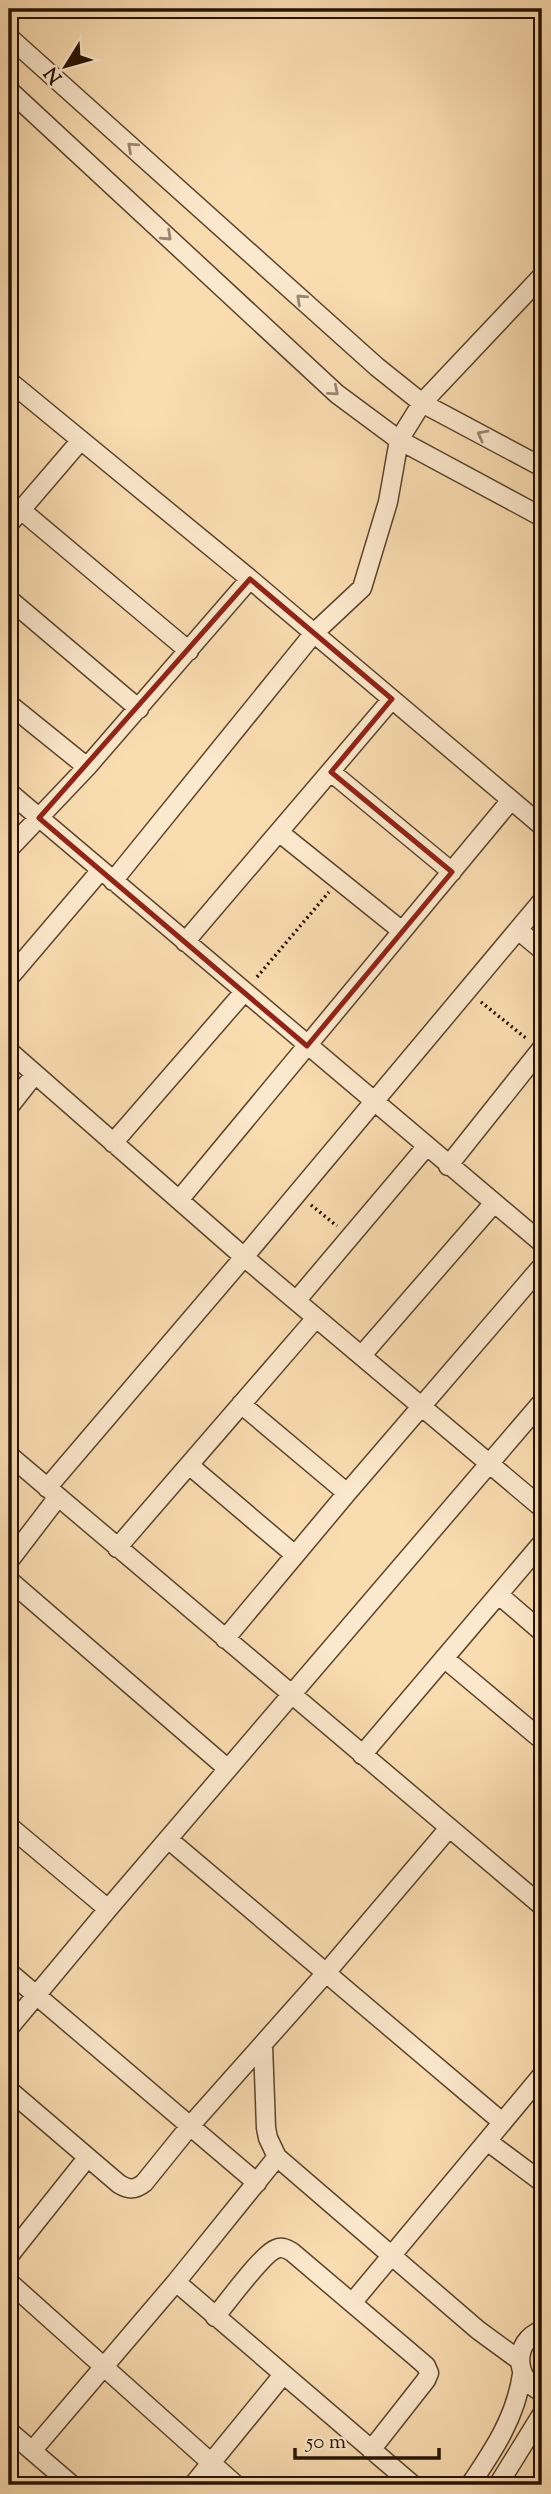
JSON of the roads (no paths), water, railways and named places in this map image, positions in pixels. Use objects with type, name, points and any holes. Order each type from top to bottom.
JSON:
[{"type":"street","points":[[9,37],[335,331],[422,403],[542,467]]},
{"type":"street","points":[[9,90],[337,394],[399,440],[542,517]]},
{"type":"street","points":[[11,971],[107,876],[314,633],[362,588],[388,502],[399,440],[422,403],[542,276]]},
{"type":"street","points":[[12,389],[81,440],[250,579],[542,826]]},
{"type":"street","points":[[81,440],[15,517],[189,651]]},
{"type":"street","points":[[9,849],[139,709],[250,579]]},
{"type":"street","points":[[9,599],[139,709]]},
{"type":"street","points":[[185,942],[392,699]]},
{"type":"street","points":[[9,704],[87,767]]},
{"type":"street","points":[[331,772],[452,872]]},
{"type":"street","points":[[9,792],[542,1243]]},
{"type":"street","points":[[179,1200],[511,800]]},
{"type":"street","points":[[280,833],[402,930]]},
{"type":"street","points":[[9,1561],[53,1492],[244,1257],[542,901]]},
{"type":"street","points":[[518,930],[542,950]]},
{"type":"street","points":[[113,1143],[244,992]]},
{"type":"street","points":[[449,1166],[542,1049]]},
{"type":"street","points":[[9,1051],[244,1257],[542,1508]]},
{"type":"street","points":[[9,1107],[35,1074]]},
{"type":"street","points":[[296,1301],[426,1147]]},
{"type":"street","points":[[362,1355],[494,1203]]},
{"type":"street","points":[[225,1639],[542,1266]]},
{"type":"street","points":[[117,1548],[316,1318]]},
{"type":"street","points":[[9,2028],[542,1402]]},
{"type":"street","points":[[241,1405],[347,1493]]},
{"type":"street","points":[[9,1455],[542,1906]]},
{"type":"street","points":[[189,1465],[295,1555]]},
{"type":"street","points":[[362,1755],[542,1543]]},
{"type":"street","points":[[9,1580],[228,1769]]},
{"type":"street","points":[[499,1595],[542,1632]]},
{"type":"street","points":[[444,1658],[542,1740]]},
{"type":"street","points":[[9,1826],[108,1909]]},
{"type":"street","points":[[9,2090],[124,2187],[138,2188],[449,1828]]},
{"type":"street","points":[[168,1839],[502,2122]]},
{"type":"street","points":[[9,1972],[257,2183]]},
{"type":"street","points":[[262,2045],[268,2138],[277,2157],[520,2367],[529,2384],[542,2392]]},
{"type":"street","points":[[352,2303],[542,2075]]},
{"type":"street","points":[[486,2141],[542,2182]]},
{"type":"street","points":[[32,2451],[176,2283],[277,2157]]},
{"type":"street","points":[[9,2256],[87,2158]]},
{"type":"street","points":[[215,2317],[263,2260],[276,2248],[284,2248],[426,2366],[429,2373],[422,2387],[371,2450]]},
{"type":"street","points":[[9,2282],[236,2485]]},
{"type":"street","points":[[176,2283],[412,2485]]},
{"type":"street","points":[[470,2485],[500,2441],[509,2420],[517,2398],[522,2346],[534,2333],[542,2330]]},
{"type":"street","points":[[193,2485],[282,2376]]},
{"type":"street","points":[[498,2485],[537,2437],[542,2414]]},
{"type":"street","points":[[509,2420],[537,2437]]},
{"type":"street","points":[[10,2435],[72,2485]]}]
